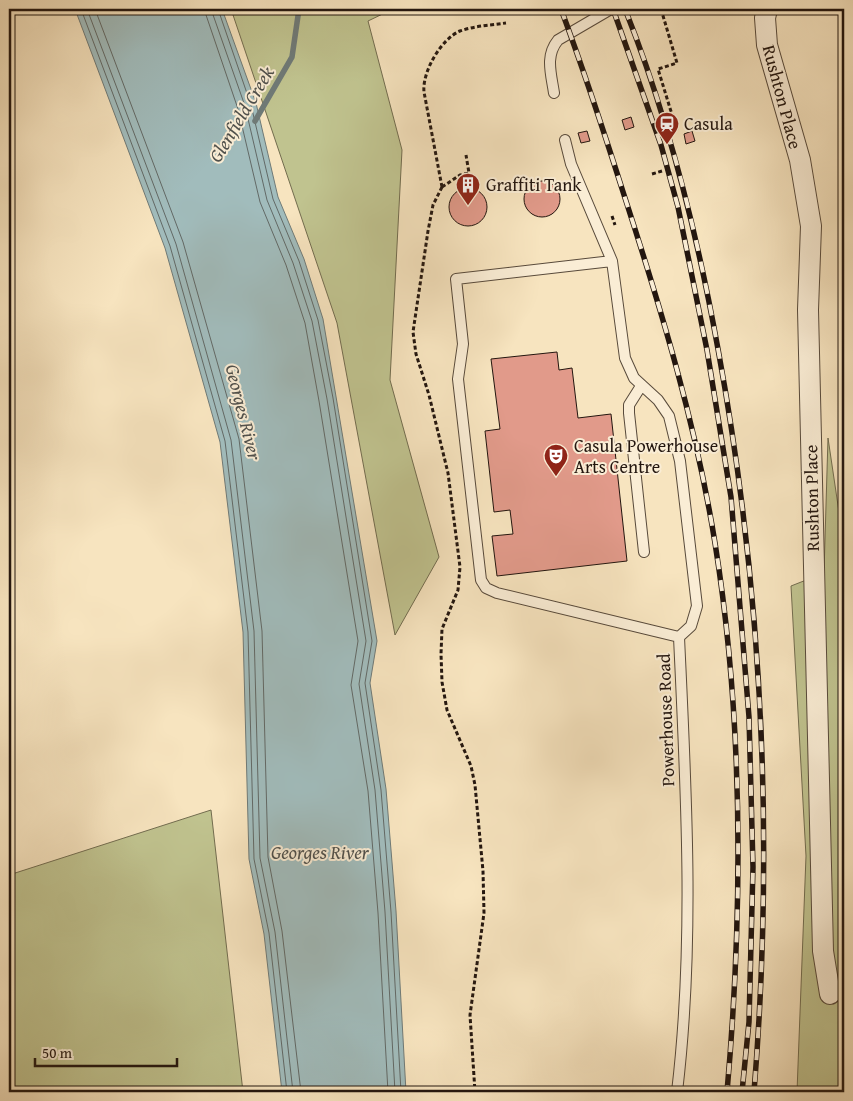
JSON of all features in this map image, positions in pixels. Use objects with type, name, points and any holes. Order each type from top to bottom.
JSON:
[{"type":"street","name":"Rushton Place","points":[[768,9],[764,18],[766,45],[800,160],[811,226],[808,310],[823,951],[830,994]]},
{"type":"lane","points":[[554,93],[549,57],[552,47],[558,40],[611,9]]},
{"type":"lane","name":"Powerhouse Road","points":[[564,140],[570,164],[612,261],[625,358],[634,378],[665,407],[680,461],[697,606],[691,626],[679,638],[688,852],[688,919],[686,984],[676,1092]]},
{"type":"lane","points":[[612,261],[456,279],[463,344],[458,379],[481,580],[486,588],[497,593],[679,638]]},
{"type":"lane","points":[[642,386],[629,405],[629,413],[644,552]]},
{"type":"path","points":[[661,9],[676,63],[658,69],[677,131]]},
{"type":"path","points":[[442,187],[424,92],[427,69],[456,33],[506,22]]},
{"type":"path","points":[[466,155],[469,173],[460,175],[442,187],[433,205],[413,332],[416,354],[430,395],[448,473],[460,567],[458,590],[442,629],[441,654],[442,682],[447,710],[471,766],[475,785],[483,871],[484,913],[470,1015],[475,1092]]},
{"type":"path","points":[[652,174],[662,171]]},
{"type":"path","points":[[612,216],[615,225]]},
{"type":"green space","points":[[231,9],[393,9],[368,21],[402,150],[390,380],[439,557],[395,635],[337,323]]},
{"type":"green space","points":[[828,438],[844,546],[844,992],[826,997],[844,993],[844,1092],[797,1092],[806,856],[791,586],[824,573]]},
{"type":"green space","points":[[211,810],[243,1092],[9,1092],[9,875]]},
{"type":"water","name":"Georges River","points":[[75,9],[222,9],[256,103],[278,197],[304,259],[323,319],[377,641],[370,683],[386,789],[396,911],[406,1092],[282,1092],[264,934],[249,859],[243,632],[220,442],[165,248]]},
{"type":"building","points":[[631,117],[634,127],[625,130],[622,120]]},
{"type":"building","points":[[587,131],[590,141],[581,143],[578,133]]},
{"type":"building","points":[[692,131],[695,141],[686,144],[684,134]]},
{"type":"building","name":"Graffiti Tank","points":[[542,181],[554,187],[560,199],[554,211],[542,217],[530,211],[524,199],[530,187]]},
{"type":"building","name":"Graffiti Tank","points":[[468,188],[481,194],[487,207],[481,220],[468,226],[455,220],[449,207],[455,194]]},
{"type":"building","name":"Casula Powerhouse Arts Centre","points":[[557,352],[559,370],[572,368],[578,418],[611,414],[627,561],[497,576],[492,536],[513,534],[510,510],[494,512],[485,431],[500,429],[491,359]]},
{"type":"waterway","name":"Glenfield Creek","points":[[255,121],[292,57],[299,9]]},
{"type":"railway","points":[[561,9],[610,151],[665,326],[698,455],[715,543],[731,680],[736,748],[738,817],[736,955],[727,1092]]},
{"type":"railway","points":[[613,9],[661,145],[678,207],[707,350],[731,497],[749,717],[753,867],[749,1022],[742,1092]]},
{"type":"railway","points":[[625,9],[641,50],[668,134],[701,262],[733,441],[745,534],[754,627],[763,813],[763,906],[754,1092]]},
{"type":"place","name":"Casula","points":[[667,145]]},
{"type":"place","name":"Graffiti Tank","points":[[468,206]]},
{"type":"place","name":"Casula Powerhouse Arts Centre","points":[[556,477]]}]
